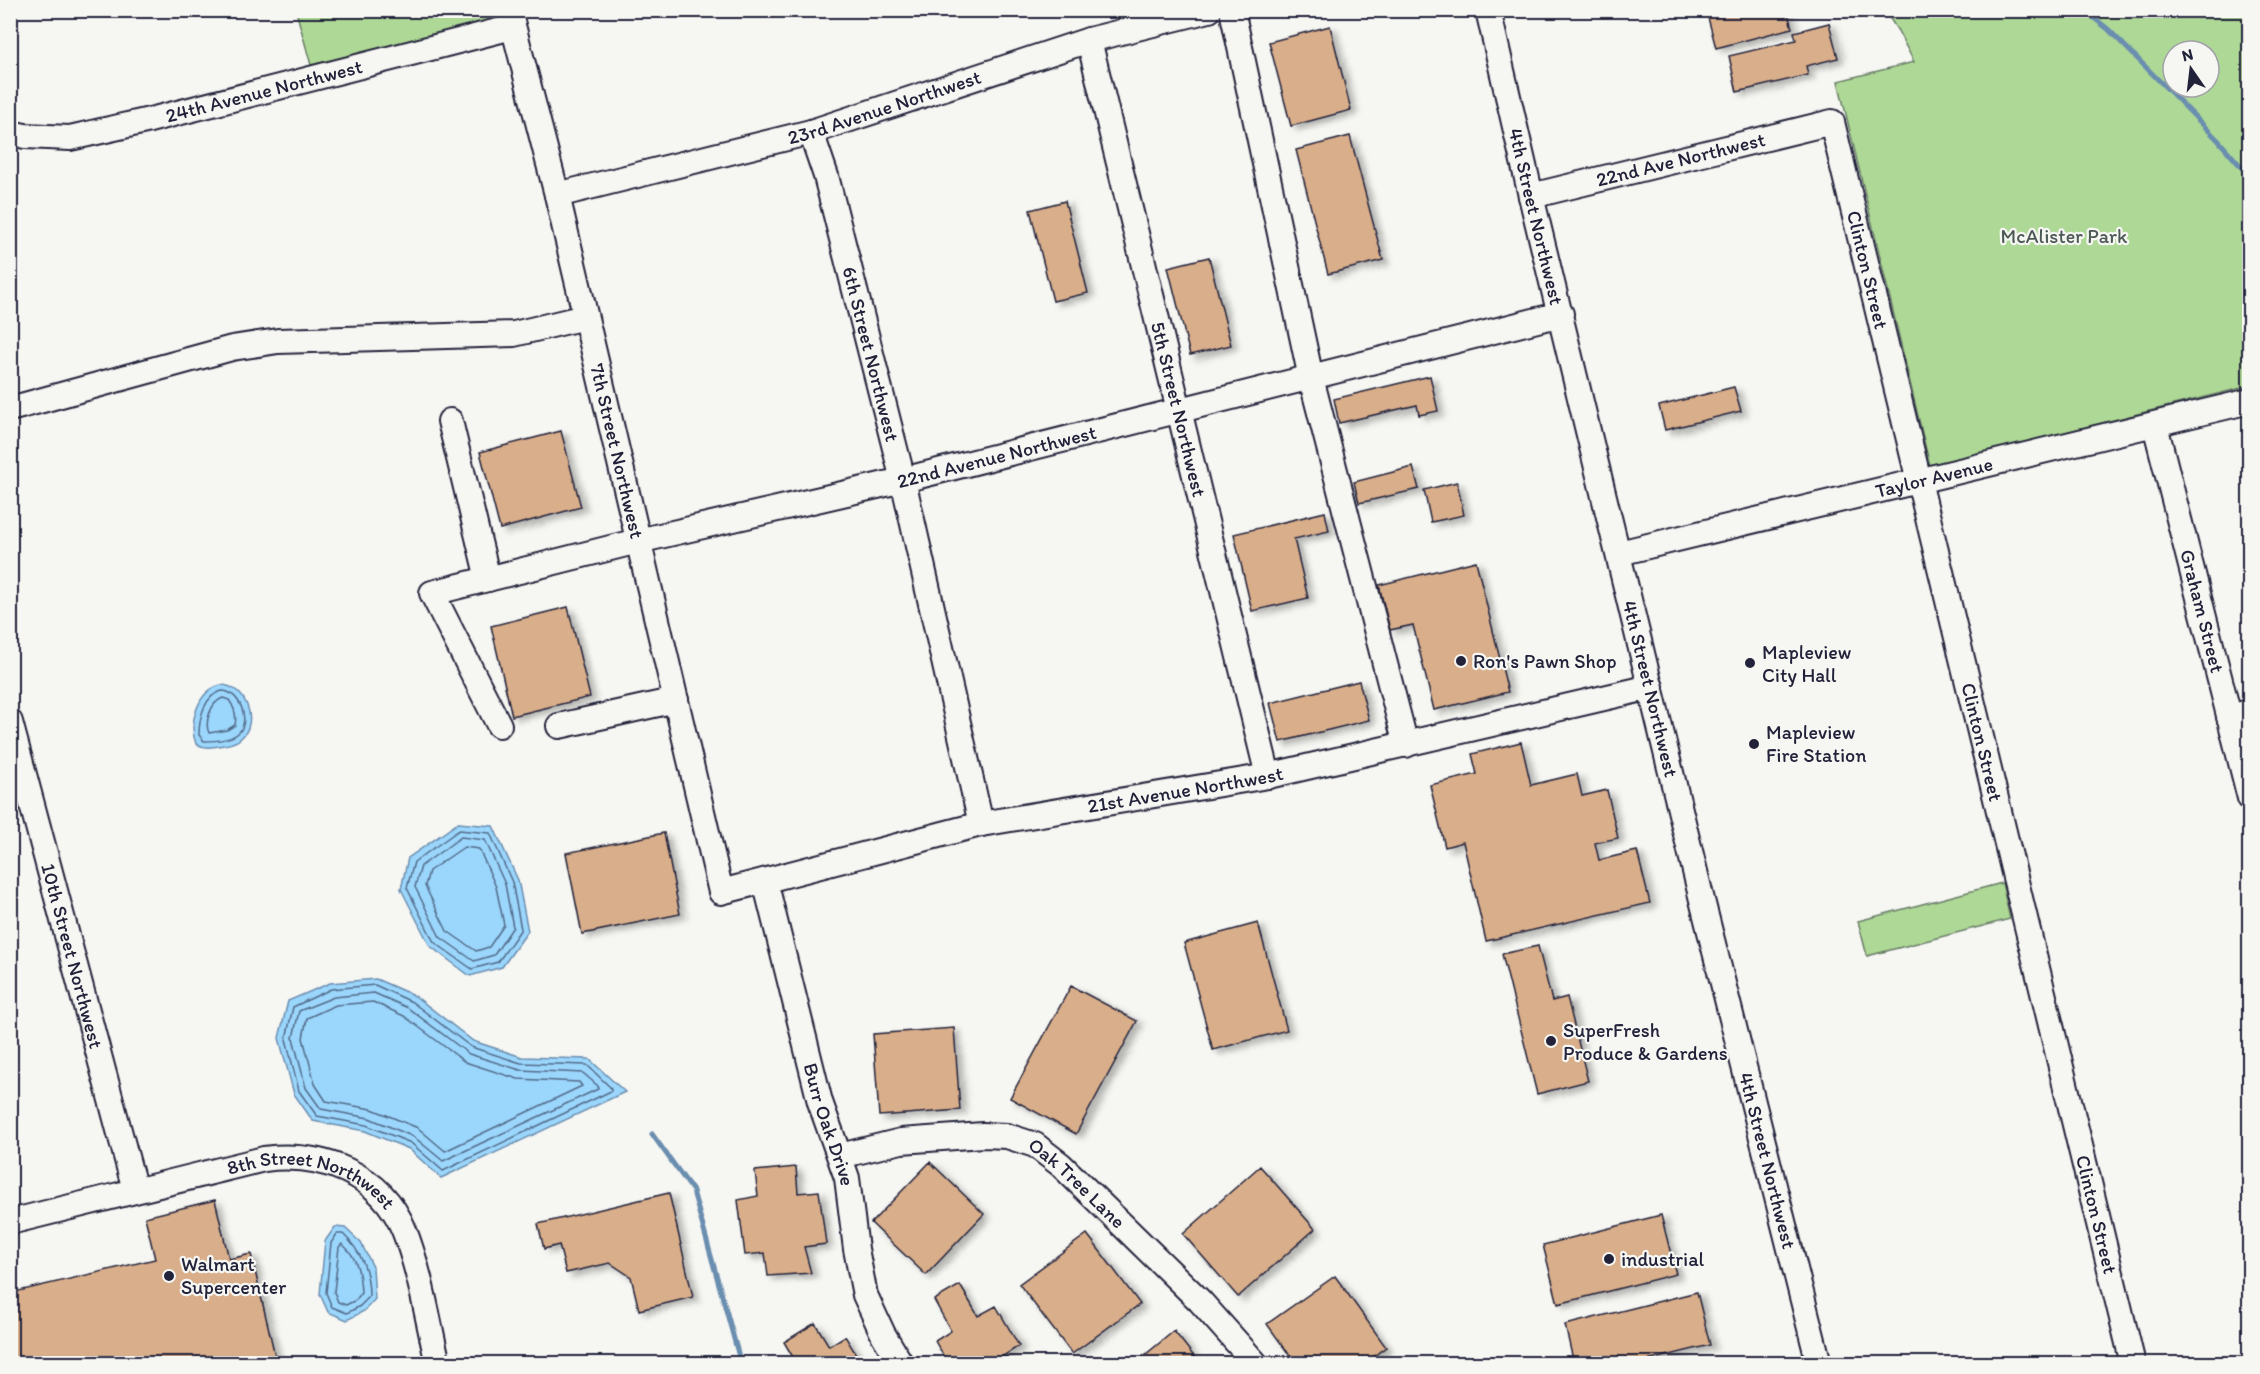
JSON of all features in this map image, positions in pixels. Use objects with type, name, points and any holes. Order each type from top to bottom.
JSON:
[{"type":"street","name":"23rd Avenue Northwest","points":[[556,195],[811,132],[1089,40],[1209,10]]},
{"type":"street","points":[[1232,10],[1311,378],[1406,745]]},
{"type":"street","name":"4th Street Northwest","points":[[1488,10],[1651,687],[1819,1364]]},
{"type":"street","name":"24th Avenue Northwest","points":[[10,133],[70,138],[150,120],[511,19]]},
{"type":"street","name":"7th Street Northwest","points":[[511,19],[556,195],[721,892]]},
{"type":"street","name":"5th Street Northwest","points":[[1089,40],[1268,776]]},
{"type":"street","name":"22nd Ave Northwest","points":[[1531,196],[1832,122]]},
{"type":"street","name":"Clinton Street","points":[[1832,122],[2133,1364]]},
{"type":"street","name":"6th Street Northwest","points":[[811,132],[826,176],[903,480],[981,824]]},
{"type":"street","name":"22nd Avenue Northwest","points":[[499,725],[432,593],[638,541],[903,480],[1561,314]]},
{"type":"street","points":[[10,409],[232,348],[278,341],[514,334],[585,317]]},
{"type":"street","name":"Taylor Avenue","points":[[1619,553],[2250,401]]},
{"type":"street","points":[[450,420],[488,579]]},
{"type":"street","name":"Graham Street","points":[[2155,425],[2239,715],[2250,798]]},
{"type":"street","name":"21st Avenue Northwest","points":[[721,892],[981,824],[1268,776],[1651,687]]},
{"type":"street","points":[[559,726],[676,700]]},
{"type":"street","name":"10th Street Northwest","points":[[10,722],[135,1190]]},
{"type":"street","name":"Burr Oak Drive","points":[[765,881],[820,1102],[847,1178],[865,1295],[883,1334],[901,1364]]},
{"type":"street","name":"Oak Tree Lane","points":[[840,1156],[902,1142],[983,1135],[1007,1136],[1035,1145],[1061,1165],[1200,1301],[1256,1364]]},
{"type":"street","name":"8th Street Northwest","points":[[135,1190],[243,1163],[277,1157],[315,1159],[346,1170],[367,1182],[382,1197],[404,1230],[438,1364]]},
{"type":"street","points":[[10,1222],[135,1190]]},
{"type":"green space","points":[[498,10],[501,20],[311,65],[296,11]]},
{"type":"green space","name":"McAlister Park","points":[[1885,11],[2249,11],[2249,386],[1930,466],[1838,81],[1914,62]]},
{"type":"green space","points":[[2002,883],[2010,919],[1867,956],[1858,921]]},
{"type":"water","points":[[221,685],[237,691],[243,698],[249,714],[247,731],[231,743],[210,747],[200,746],[196,744],[193,727],[197,708],[206,693]]},
{"type":"water","points":[[458,823],[493,826],[518,880],[528,931],[502,967],[470,976],[430,946],[401,889],[408,858]]},
{"type":"water","points":[[376,979],[415,996],[473,1041],[522,1057],[589,1059],[625,1092],[441,1178],[409,1149],[365,1131],[313,1121],[294,1094],[279,1038],[288,1001],[330,983]]},
{"type":"water","points":[[335,1227],[345,1228],[361,1243],[373,1267],[375,1299],[364,1311],[347,1320],[328,1312],[320,1294],[325,1241]]},
{"type":"building","points":[[1706,10],[1787,10],[1792,28],[1716,48]]},
{"type":"building","points":[[1829,23],[1838,58],[1806,66],[1808,75],[1737,92],[1729,56],[1796,40],[1794,32]]},
{"type":"building","points":[[1330,26],[1351,110],[1291,126],[1269,42]]},
{"type":"building","points":[[1350,136],[1383,260],[1328,274],[1296,150]]},
{"type":"building","points":[[1065,201],[1088,293],[1053,301],[1030,210]]},
{"type":"building","points":[[1209,257],[1231,345],[1190,355],[1168,267]]},
{"type":"building","points":[[1430,376],[1438,411],[1419,415],[1417,405],[1339,423],[1334,399]]},
{"type":"building","points":[[1734,387],[1741,411],[1665,430],[1659,406]]},
{"type":"building","points":[[561,431],[581,507],[500,529],[480,452]]},
{"type":"building","points":[[1413,467],[1419,489],[1359,503],[1354,482]]},
{"type":"building","points":[[1457,482],[1464,515],[1431,522],[1424,490]]},
{"type":"building","points":[[1325,512],[1329,531],[1294,539],[1308,598],[1252,611],[1234,534]]},
{"type":"building","name":"Ron's Pawn Shop","points":[[1476,561],[1508,692],[1434,710],[1413,625],[1390,630],[1379,585]]},
{"type":"building","points":[[568,607],[590,697],[512,716],[491,626]]},
{"type":"building","points":[[1359,681],[1369,720],[1280,742],[1270,703]]},
{"type":"building","points":[[1521,742],[1531,785],[1577,774],[1582,796],[1607,790],[1618,838],[1595,843],[1599,860],[1637,851],[1650,903],[1486,941],[1463,842],[1445,847],[1430,785],[1477,774],[1472,754]]},
{"type":"building","points":[[664,833],[680,914],[582,934],[566,853]]},
{"type":"building","points":[[1258,923],[1287,1030],[1213,1050],[1184,943]]},
{"type":"building","name":"SuperFresh Produce & Gardens","points":[[1538,946],[1552,1001],[1567,997],[1588,1081],[1537,1094],[1502,954]]},
{"type":"building","points":[[1071,986],[1137,1021],[1076,1134],[1010,1098]]},
{"type":"building","points":[[954,1028],[960,1110],[879,1116],[873,1034]]},
{"type":"building","points":[[930,1162],[984,1214],[926,1275],[871,1223]]},
{"type":"building","points":[[1260,1166],[1315,1229],[1238,1297],[1183,1234]]},
{"type":"building","points":[[796,1167],[798,1193],[819,1191],[826,1244],[804,1247],[811,1273],[768,1276],[765,1253],[745,1255],[738,1200],[758,1196],[755,1171]]},
{"type":"building","points":[[669,1193],[693,1297],[639,1310],[631,1277],[610,1263],[566,1273],[559,1245],[544,1249],[538,1224]]},
{"type":"building","name":"Walmart Supercenter","points":[[215,1200],[229,1259],[251,1254],[277,1364],[10,1364],[10,1293],[155,1259],[145,1217]]},
{"type":"building","name":"industrial","points":[[1661,1215],[1676,1274],[1558,1304],[1543,1245]]},
{"type":"building","points":[[1087,1234],[1140,1304],[1072,1354],[1019,1284]]},
{"type":"building","points":[[1335,1276],[1386,1347],[1363,1364],[1296,1364],[1267,1324]]},
{"type":"building","points":[[960,1285],[978,1316],[996,1306],[1019,1346],[1000,1358],[1003,1364],[948,1364],[935,1341],[951,1331],[934,1300]]},
{"type":"building","points":[[1697,1292],[1710,1345],[1634,1364],[1574,1364],[1565,1325]]},
{"type":"building","points":[[815,1323],[829,1346],[845,1336],[862,1364],[797,1364],[784,1342]]},
{"type":"building","points":[[1174,1331],[1200,1364],[1134,1364]]},
{"type":"waterway","points":[[2084,10],[2108,29],[2218,140],[2250,177]]},
{"type":"waterway","points":[[652,1134],[693,1191],[741,1364]]},
{"type":"place","name":"Ron's Pawn Shop","points":[[1461,661]]},
{"type":"place","name":"Mapleview City Hall","points":[[1750,663]]},
{"type":"place","name":"Mapleview Fire Station","points":[[1754,744]]},
{"type":"place","name":"SuperFresh Produce & Gardens","points":[[1551,1041]]},
{"type":"place","name":"industrial","points":[[1609,1259]]},
{"type":"place","name":"Walmart Supercenter","points":[[169,1276]]}]
